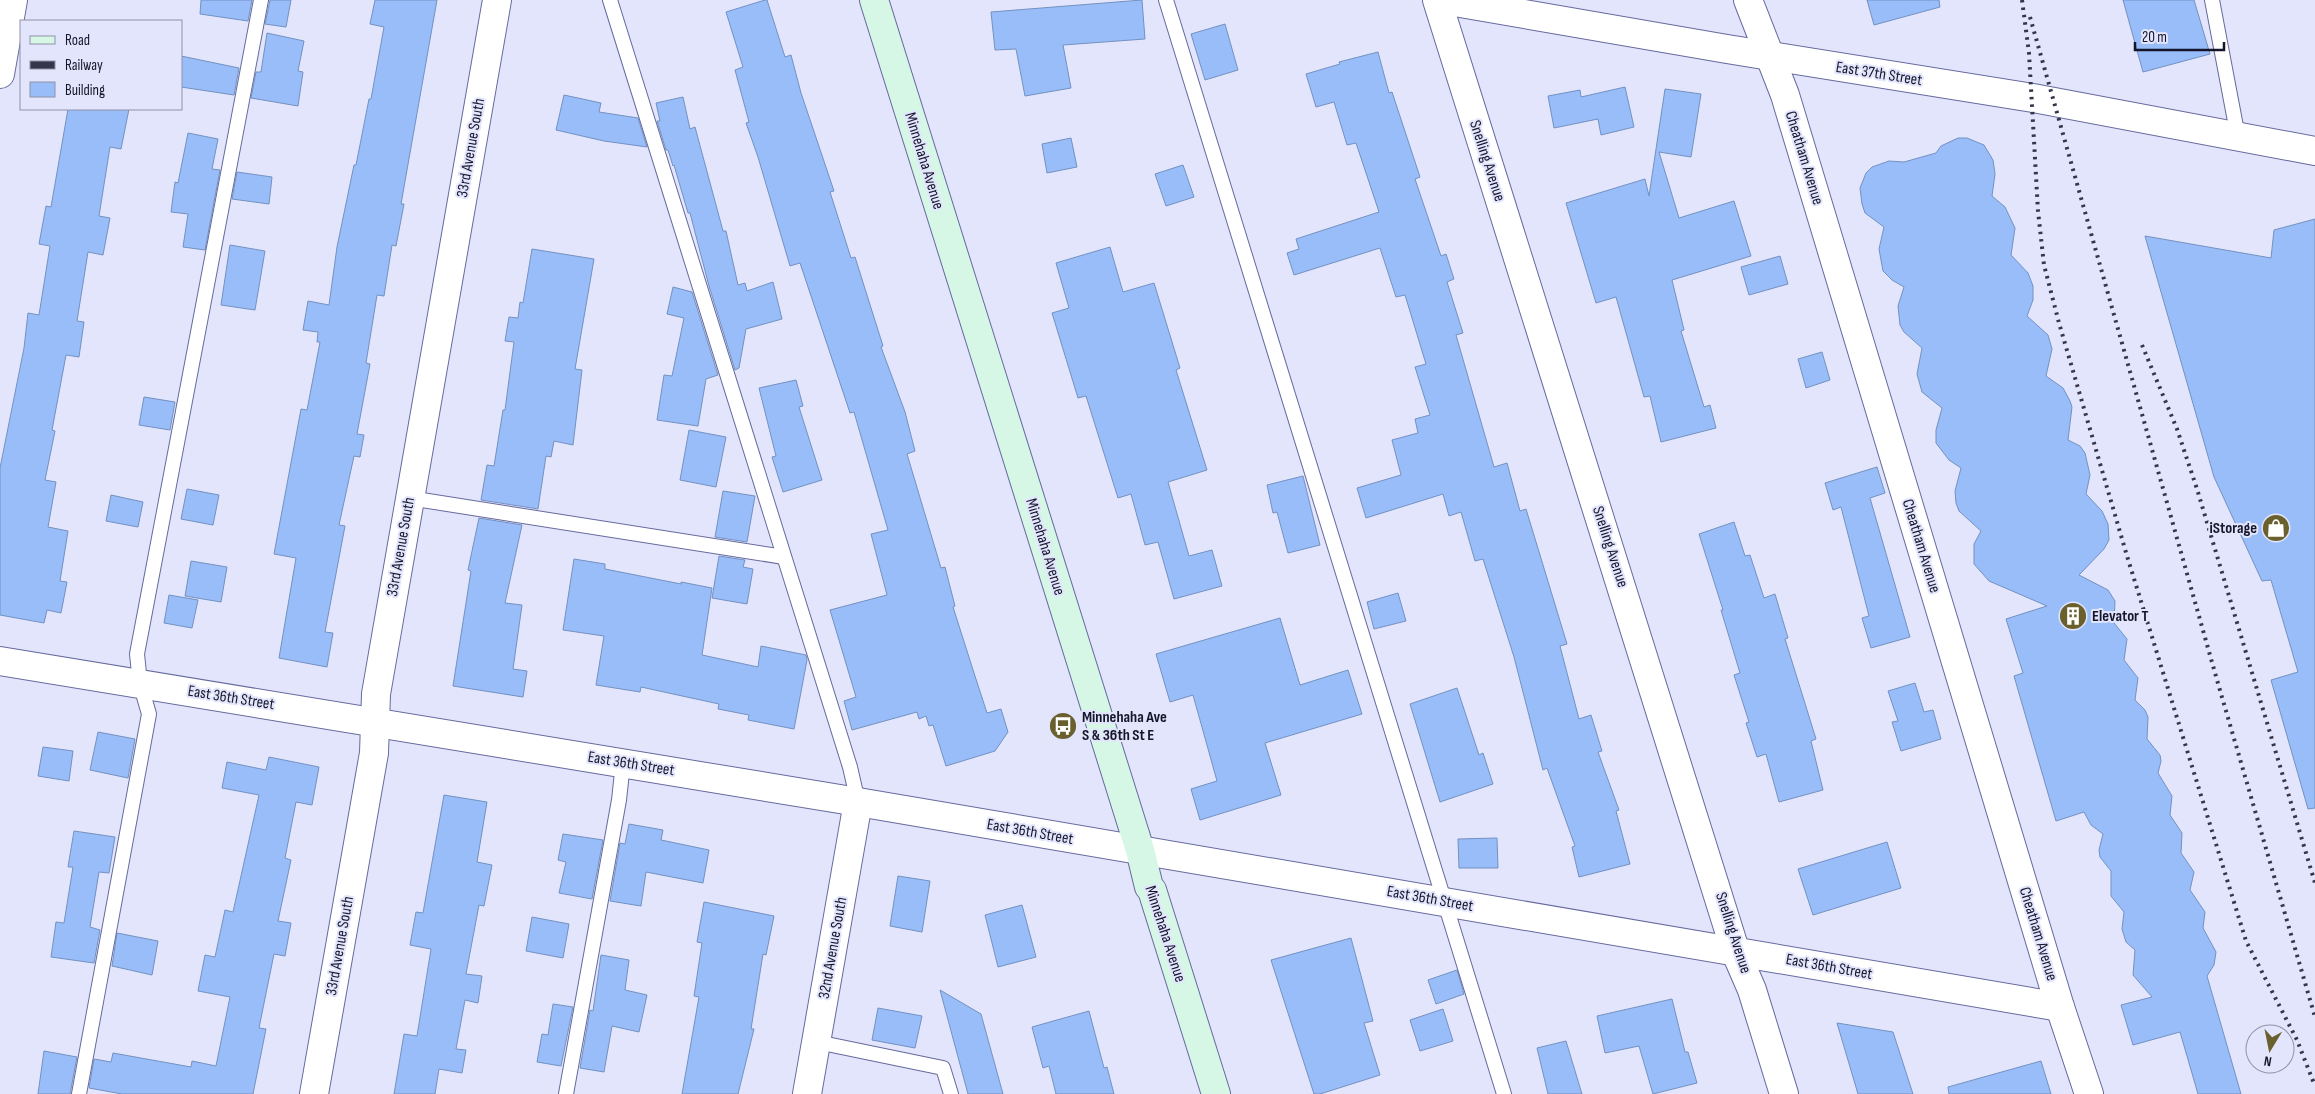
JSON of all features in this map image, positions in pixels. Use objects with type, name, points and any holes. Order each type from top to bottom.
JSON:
[{"type":"main road","name":"Minnehaha Avenue","points":[[874,0],[1140,850],[1149,887],[1152,890],[1216,1094]]},
{"type":"street","points":[[0,74],[13,0]]},
{"type":"street","name":"33rd Avenue South","points":[[314,1094],[374,753],[376,694],[497,0]]},
{"type":"street","name":"Snelling Avenue","points":[[1437,0],[1736,952],[1752,990],[1784,1094]]},
{"type":"street","name":"East 37th Street","points":[[1443,0],[2033,98],[2315,151]]},
{"type":"street","name":"Cheatham Avenue","points":[[1748,0],[1785,95],[2060,1007],[2089,1094]]},
{"type":"street","name":"East 36th Street","points":[[0,661],[858,802],[2060,1007]]},
{"type":"street","name":"32nd Avenue South","points":[[807,1094],[858,802]]},
{"type":"lane","points":[[79,1094],[149,714],[140,683],[138,649],[261,0]]},
{"type":"lane","points":[[610,0],[850,767],[858,802]]},
{"type":"lane","points":[[1166,0],[1504,1094]]},
{"type":"lane","points":[[2212,0],[2238,137]]},
{"type":"lane","points":[[409,498],[784,557]]},
{"type":"lane","points":[[566,1094],[617,810],[623,763]]},
{"type":"lane","points":[[817,1042],[943,1068],[951,1094]]},
{"type":"building","points":[[201,0],[252,0],[248,21],[200,14]]},
{"type":"building","points":[[270,0],[291,0],[286,27],[265,24]]},
{"type":"building","points":[[375,0],[437,0],[401,204],[404,204],[396,246],[392,245],[384,296],[377,295],[366,363],[370,364],[357,434],[364,435],[360,457],[354,456],[339,525],[345,526],[325,632],[333,633],[327,667],[279,658],[296,558],[274,554],[301,409],[307,410],[320,342],[317,342],[318,332],[303,330],[308,301],[329,305],[337,247],[369,99],[371,99],[384,27],[370,24]]},
{"type":"building","points":[[767,0],[785,57],[791,55],[801,93],[834,191],[830,192],[851,258],[855,257],[883,346],[881,347],[905,412],[915,451],[907,454],[941,568],[945,567],[955,606],[953,607],[987,713],[1001,709],[1008,732],[995,751],[946,766],[933,725],[929,726],[926,716],[919,719],[917,712],[852,730],[844,701],[856,697],[830,610],[887,595],[871,534],[888,530],[854,412],[850,413],[800,263],[790,266],[746,123],[749,122],[735,70],[743,67],[726,12]]},
{"type":"building","points":[[1142,0],[1145,39],[1063,45],[1071,88],[1025,96],[1016,49],[995,50],[991,12]]},
{"type":"building","points":[[1867,0],[1939,0],[1940,7],[1874,25]]},
{"type":"building","points":[[2123,0],[2194,0],[2210,54],[2143,72]]},
{"type":"building","points":[[1225,24],[1238,70],[1205,80],[1191,34]]},
{"type":"building","points":[[267,33],[304,41],[298,71],[303,72],[298,106],[251,98],[256,72],[261,72]]},
{"type":"building","points":[[1378,52],[1389,93],[1392,92],[1420,177],[1415,179],[1441,256],[1446,254],[1454,279],[1447,282],[1463,333],[1456,335],[1494,467],[1507,463],[1520,511],[1526,509],[1567,644],[1560,646],[1579,719],[1591,715],[1602,751],[1598,752],[1619,810],[1616,811],[1630,864],[1579,877],[1572,847],[1575,846],[1547,768],[1543,770],[1514,657],[1483,559],[1475,561],[1461,512],[1449,516],[1443,494],[1366,518],[1357,488],[1401,475],[1392,440],[1418,433],[1415,419],[1430,415],[1415,367],[1426,364],[1405,295],[1396,297],[1380,248],[1294,275],[1287,253],[1299,249],[1296,239],[1379,212],[1356,143],[1347,145],[1334,102],[1316,107],[1306,74],[1340,64],[1339,62]]},
{"type":"building","points":[[182,56],[239,68],[234,95],[182,87]]},
{"type":"building","points":[[1625,87],[1634,127],[1601,135],[1598,119],[1554,128],[1548,96],[1580,90],[1581,97]]},
{"type":"building","points":[[1665,89],[1701,94],[1691,157],[1659,152],[1679,218],[1734,201],[1751,256],[1672,280],[1684,330],[1681,331],[1704,407],[1710,405],[1716,428],[1661,442],[1650,396],[1644,397],[1616,297],[1596,303],[1566,203],[1645,179],[1649,196]]},
{"type":"building","points":[[564,95],[601,103],[599,112],[638,118],[647,147],[604,141],[556,130]]},
{"type":"building","points":[[683,97],[690,129],[695,127],[723,231],[726,231],[738,285],[745,283],[747,291],[773,282],[782,319],[746,329],[739,368],[735,370],[709,286],[690,213],[688,213],[674,165],[668,150],[666,150],[657,121],[660,121],[656,103]]},
{"type":"building","points":[[68,110],[129,110],[121,149],[110,147],[99,216],[110,218],[103,255],[88,252],[77,321],[84,322],[79,357],[66,355],[52,430],[55,431],[45,480],[56,482],[48,527],[68,531],[60,581],[67,582],[61,613],[47,610],[44,623],[0,615],[0,468],[24,348],[28,313],[39,315],[50,246],[39,244],[46,206],[51,207]]},
{"type":"building","points":[[188,133],[218,139],[212,169],[220,170],[205,250],[183,247],[188,214],[171,212],[175,182],[178,183]]},
{"type":"building","points":[[1071,138],[1077,167],[1047,173],[1042,144]]},
{"type":"building","name":"Elevator T","points":[[1958,138],[1967,138],[1984,145],[1993,160],[1995,174],[1992,196],[2005,207],[2015,228],[2011,255],[2028,273],[2033,286],[2033,300],[2027,316],[2048,335],[2052,349],[2046,376],[2063,388],[2070,401],[2072,407],[2068,440],[2080,446],[2085,453],[2090,475],[2086,494],[2102,511],[2108,524],[2109,540],[2104,549],[2079,575],[2108,590],[2115,601],[2114,623],[2127,639],[2124,660],[2138,678],[2135,700],[2145,710],[2148,717],[2147,739],[2160,755],[2161,761],[2158,773],[2172,796],[2170,815],[2182,833],[2181,853],[2194,872],[2190,890],[2205,912],[2203,928],[2216,952],[2214,965],[2207,976],[2241,1094],[2198,1094],[2180,1032],[2133,1045],[2121,1005],[2152,997],[2133,975],[2135,950],[2126,942],[2122,929],[2124,912],[2111,896],[2111,871],[2100,857],[2099,850],[2103,834],[2091,825],[2084,812],[2056,821],[2014,676],[2023,673],[2006,619],[2047,606],[1989,581],[1974,564],[1974,544],[1981,531],[1959,511],[1956,503],[1955,491],[1961,468],[1949,460],[1936,443],[1936,430],[1942,408],[1922,392],[1917,374],[1922,348],[1904,332],[1900,325],[1898,306],[1904,287],[1892,280],[1883,271],[1879,249],[1884,227],[1865,213],[1862,204],[1860,188],[1866,173],[1872,167],[1889,161],[1904,162],[1936,153],[1941,146]]},
{"type":"building","points":[[1183,165],[1194,197],[1166,206],[1155,174]]},
{"type":"building","points":[[237,172],[272,177],[269,204],[232,199]]},
{"type":"building","name":"iStorage","points":[[2315,219],[2315,808],[2308,809],[2271,680],[2298,672],[2271,580],[2262,581],[2214,477],[2145,236],[2271,258],[2274,230]]},
{"type":"building","points":[[230,245],[265,251],[255,310],[221,305]]},
{"type":"building","points":[[1110,247],[1123,292],[1154,283],[1180,368],[1176,370],[1207,470],[1168,482],[1189,556],[1212,550],[1222,586],[1174,599],[1158,542],[1145,545],[1131,494],[1118,498],[1086,396],[1078,398],[1052,313],[1069,308],[1056,263]]},
{"type":"building","points":[[532,249],[594,259],[575,369],[582,370],[573,445],[554,441],[551,457],[546,456],[538,509],[481,500],[487,465],[494,466],[503,410],[505,410],[514,342],[505,341],[509,317],[518,318],[520,302],[523,303]]},
{"type":"building","points":[[1780,256],[1788,284],[1749,295],[1741,267]]},
{"type":"building","points":[[673,287],[692,292],[718,375],[706,379],[698,426],[657,420],[664,375],[672,376],[684,318],[667,314]]},
{"type":"building","points":[[1822,352],[1830,380],[1806,388],[1798,359]]},
{"type":"building","points":[[796,380],[803,406],[799,407],[822,480],[783,492],[772,457],[776,456],[759,388]]},
{"type":"building","points":[[144,397],[175,402],[170,430],[139,425]]},
{"type":"building","points":[[689,430],[726,437],[716,487],[680,480]]},
{"type":"building","points":[[1877,467],[1885,493],[1870,498],[1910,637],[1871,648],[1862,618],[1869,616],[1841,507],[1833,510],[1825,483]]},
{"type":"building","points":[[1303,476],[1320,545],[1288,553],[1277,512],[1273,513],[1267,485]]},
{"type":"building","points":[[187,489],[219,495],[213,525],[181,519]]},
{"type":"building","points":[[723,491],[755,496],[747,542],[715,537]]},
{"type":"building","points":[[111,495],[143,502],[138,527],[106,521]]},
{"type":"building","points":[[479,518],[522,525],[505,603],[522,605],[513,669],[527,671],[523,697],[453,686],[471,571],[468,570]]},
{"type":"building","points":[[1734,522],[1745,556],[1750,555],[1764,598],[1775,594],[1788,638],[1785,639],[1816,739],[1811,741],[1823,790],[1779,802],[1766,754],[1757,757],[1746,723],[1749,722],[1734,675],[1740,673],[1721,610],[1723,610],[1699,534]]},
{"type":"building","points":[[719,556],[745,560],[743,567],[753,569],[747,604],[712,598]]},
{"type":"building","points":[[574,559],[605,564],[605,569],[712,588],[702,655],[758,667],[761,646],[806,655],[807,660],[794,729],[748,720],[749,715],[718,709],[719,704],[641,687],[640,692],[596,685],[604,636],[563,630]]},
{"type":"building","points":[[191,561],[227,567],[221,602],[185,596]]},
{"type":"building","points":[[1398,593],[1406,621],[1374,629],[1367,602]]},
{"type":"building","points":[[169,595],[198,600],[192,628],[164,623]]},
{"type":"building","points":[[1280,618],[1300,685],[1348,670],[1362,714],[1265,743],[1281,795],[1200,820],[1191,789],[1217,781],[1193,695],[1170,702],[1156,654]]},
{"type":"building","points":[[1915,683],[1924,712],[1933,710],[1941,739],[1901,751],[1892,722],[1898,721],[1888,691]]},
{"type":"building","points":[[1457,688],[1479,755],[1483,753],[1493,784],[1440,802],[1410,704]]},
{"type":"building","points":[[98,732],[135,739],[128,778],[90,770]]},
{"type":"building","points":[[43,747],[73,751],[69,781],[38,776]]},
{"type":"building","points":[[269,757],[319,767],[312,805],[296,802],[285,858],[291,860],[278,921],[291,923],[285,956],[274,954],[259,1028],[266,1029],[253,1094],[122,1094],[89,1088],[94,1059],[111,1062],[113,1053],[191,1067],[192,1061],[216,1066],[230,997],[198,991],[205,955],[215,957],[225,910],[233,912],[259,795],[222,788],[227,762],[266,770]]},
{"type":"building","points":[[444,795],[487,802],[477,862],[492,865],[484,906],[479,905],[466,974],[482,976],[478,1003],[465,1000],[456,1049],[466,1050],[462,1073],[439,1069],[435,1094],[394,1094],[404,1034],[417,1036],[431,949],[410,945],[416,912],[423,913]]},
{"type":"building","points":[[629,824],[663,830],[661,840],[709,850],[703,883],[646,872],[641,906],[610,901],[620,843],[625,844]]},
{"type":"building","points":[[74,831],[115,837],[109,873],[99,872],[90,927],[100,930],[94,963],[51,957],[56,922],[64,923],[73,867],[68,867]]},
{"type":"building","points":[[563,834],[603,840],[592,899],[559,893],[566,862],[558,860]]},
{"type":"building","points":[[1497,838],[1498,868],[1459,868],[1458,839]]},
{"type":"building","points":[[1887,842],[1901,888],[1813,915],[1798,869]]},
{"type":"building","points":[[898,876],[930,881],[922,932],[890,926]]},
{"type":"building","points":[[704,902],[774,916],[766,955],[763,954],[751,1029],[754,1029],[738,1094],[682,1094],[699,997],[694,996],[702,943],[697,942]]},
{"type":"building","points":[[1022,905],[1036,957],[998,967],[985,915]]},
{"type":"building","points":[[532,917],[569,924],[563,958],[526,951]]},
{"type":"building","points":[[117,933],[158,941],[152,975],[112,966]]},
{"type":"building","points":[[1351,938],[1373,1021],[1364,1023],[1380,1075],[1320,1094],[1314,1094],[1271,960]]},
{"type":"building","points":[[601,955],[629,960],[625,990],[647,995],[639,1032],[612,1026],[604,1072],[580,1068],[590,1010],[593,1011]]},
{"type":"building","points":[[1457,970],[1464,994],[1436,1004],[1428,980]]},
{"type":"building","points":[[940,990],[981,1014],[1003,1094],[968,1094]]},
{"type":"building","points":[[1672,999],[1685,1052],[1688,1052],[1697,1083],[1653,1094],[1639,1046],[1605,1053],[1597,1016]]},
{"type":"building","points":[[553,1004],[573,1007],[561,1066],[537,1062],[542,1034],[548,1035]]},
{"type":"building","points":[[878,1008],[922,1016],[915,1048],[872,1040]]},
{"type":"building","points":[[1443,1009],[1453,1041],[1420,1051],[1410,1020]]},
{"type":"building","points":[[1089,1011],[1104,1068],[1107,1067],[1114,1094],[1056,1094],[1049,1066],[1043,1068],[1032,1027]]},
{"type":"building","points":[[1837,1023],[1893,1032],[1913,1094],[1858,1094]]},
{"type":"building","points":[[1566,1041],[1582,1094],[1548,1094],[1537,1048]]},
{"type":"building","points":[[44,1051],[77,1057],[70,1094],[38,1094]]},
{"type":"building","points":[[2041,1061],[2051,1094],[1949,1094],[1948,1087]]},
{"type":"railway","points":[[2022,0],[2029,53],[2038,211],[2044,265],[2059,323],[2127,556],[2246,941],[2297,1040],[2315,1086]]},
{"type":"railway","points":[[2030,17],[2217,680],[2315,1017]]},
{"type":"railway","points":[[2142,345],[2177,429],[2197,489],[2315,883]]},
{"type":"place","name":"iStorage","points":[[2276,528]]},
{"type":"place","name":"Elevator T","points":[[2073,616]]},
{"type":"place","name":"Minnehaha Ave S & 36th St E","points":[[1063,726]]}]
